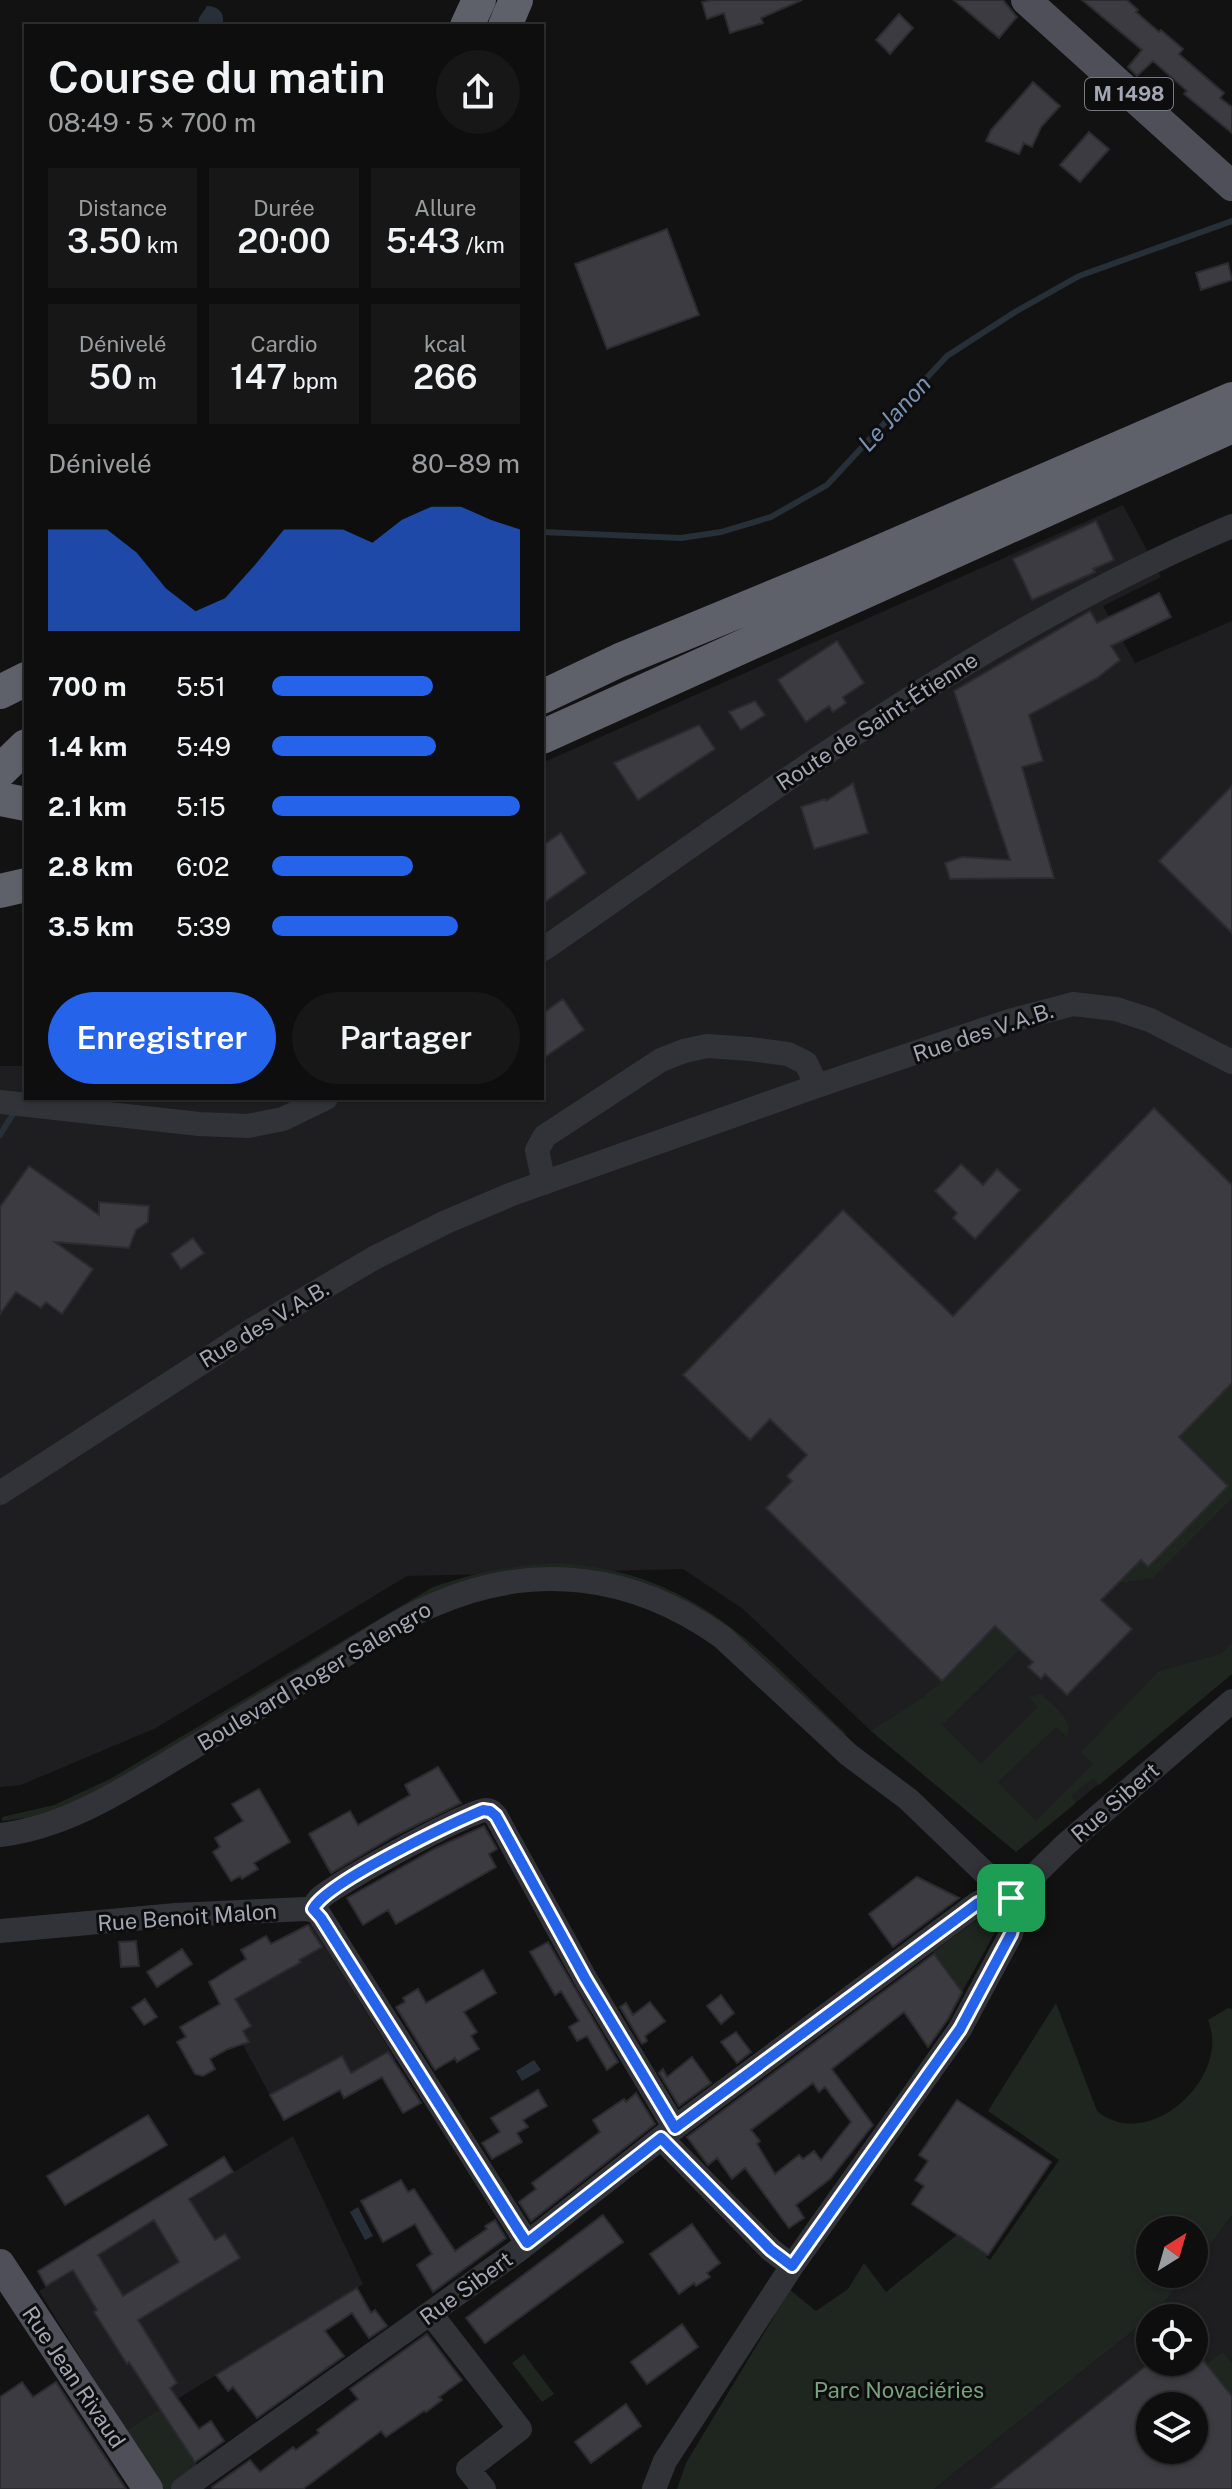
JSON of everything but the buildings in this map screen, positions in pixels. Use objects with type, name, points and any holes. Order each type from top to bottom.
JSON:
[{"type":"highway","points":[[506,24],[516,0]]},
{"type":"highway","points":[[544,696],[620,660],[831,573],[1232,399]]},
{"type":"highway","points":[[544,736],[1232,426]]},
{"type":"highway","points":[[544,678],[620,660]]},
{"type":"highway","points":[[0,692],[24,680]]},
{"type":"highway","points":[[0,771],[24,748]]},
{"type":"highway","points":[[0,813],[24,791]]},
{"type":"highway","points":[[0,799],[24,804]]},
{"type":"highway","points":[[0,891],[24,885]]},
{"type":"main road","name":"M 1498","points":[[1026,0],[1232,186]]},
{"type":"main road","name":"Rue Jean Rivaud","points":[[2,2274],[148,2489]]},
{"type":"street","name":"Route de Saint-Étienne","points":[[544,949],[892,707],[1084,594],[1232,526]]},
{"type":"street","name":"Rue des V.A.B.","points":[[0,1493],[252,1330],[374,1258],[446,1222],[544,1183],[817,1086],[1009,1021],[1073,1004],[1116,1009],[1150,1020],[1232,1062]]},
{"type":"street","points":[[544,1183],[537,1150],[545,1136],[661,1060],[684,1051],[707,1046],[788,1054],[806,1063],[817,1086]]},
{"type":"street","points":[[0,1102],[199,1124],[248,1126],[283,1119],[322,1100]]},
{"type":"street","name":"Boulevard Roger Salengro","points":[[0,1835],[35,1828],[112,1797],[428,1607],[488,1586],[556,1578],[640,1592],[701,1622],[722,1637],[849,1755],[908,1799],[1011,1898]]},
{"type":"street","name":"Rue Sibert","points":[[183,2489],[431,2314],[978,1903],[992,1897],[1011,1898],[1056,1853],[1232,1701]]},
{"type":"street","points":[[527,2243],[313,1909],[321,1897],[374,1865],[445,1826],[483,1810],[496,1816],[668,2133],[760,2240],[792,2266]]},
{"type":"street","points":[[654,2489],[665,2461],[692,2424],[792,2266],[960,2029],[1011,1934],[1014,1923],[1011,1898]]},
{"type":"street","name":"Rue Benoit Malon","points":[[0,1931],[176,1915],[313,1909]]},
{"type":"street","points":[[431,2314],[520,2429],[468,2469],[484,2489]]},
{"type":"shaded area","points":[[207,6],[215,7],[223,18],[222,24],[198,24]]},
{"type":"shaded area","points":[[1123,505],[1161,577],[1103,606],[1135,663],[1232,621],[1232,1674],[1016,1852],[871,1731],[743,1609],[683,1569],[407,1576],[156,1728],[21,1785],[0,1787],[0,1066],[24,1066],[24,1100],[544,1100],[544,762]]},
{"type":"shaded area","points":[[311,1924],[396,2060],[284,2121],[209,1982],[245,1959],[241,1950],[266,1936],[271,1944]]},
{"type":"shaded area","points":[[534,2060],[541,2070],[522,2081],[516,2071]]},
{"type":"shaded area","points":[[293,2136],[363,2284],[126,2431],[39,2291]]},
{"type":"shaded area","points":[[358,2207],[373,2236],[365,2240],[350,2212]]},
{"type":"shaded area","points":[[1232,2215],[1232,2489],[934,2489],[1136,2329],[1136,2376],[1208,2376],[1208,2304],[1162,2304],[1176,2288],[1208,2288],[1208,2248]]},
{"type":"green space","points":[[1232,1383],[1232,1498],[1153,1578],[1119,1583],[1141,1560],[1148,1567],[1227,1486],[1110,1508]]},
{"type":"green space","points":[[1060,1560],[1020,1649],[942,1725],[981,1764],[1038,1707],[1028,1697],[1042,1694],[1057,1709],[1068,1725],[1067,1737],[1056,1727],[998,1782],[1036,1821],[1093,1764],[1081,1752],[1159,1671],[1221,1654],[1232,1643],[1232,1674],[1099,1785],[1093,1778],[1071,1796],[1076,1803],[1016,1852],[871,1731],[942,1681]]},
{"type":"green space","points":[[561,1563],[608,1570],[650,1582],[687,1599],[752,1645],[847,1735],[712,1618],[517,1571],[96,1794],[35,1817],[2,1821],[2,1817],[54,1805],[110,1779],[433,1587],[496,1570]]},
{"type":"green space","points":[[987,1912],[999,1925],[962,1992],[933,1952]]},
{"type":"green space","name":"Parc Novaciéries","points":[[1056,2003],[1097,2111],[1117,2122],[1139,2123],[1161,2116],[1181,2103],[1197,2086],[1208,2065],[1212,2042],[1208,2020],[1228,2008],[1232,2009],[1232,2215],[1208,2248],[1208,2216],[1136,2216],[1136,2288],[1176,2288],[1162,2304],[1136,2304],[1136,2329],[934,2489],[677,2489],[686,2463],[790,2290],[816,2311],[848,2289],[864,2263],[886,2292],[958,2234],[987,2254],[990,2260],[1059,2160],[988,2111]]},
{"type":"green space","points":[[1223,2352],[1232,2363],[1232,2396],[1208,2365]]},
{"type":"green space","points":[[524,2354],[554,2394],[542,2402],[512,2363]]},
{"type":"green space","points":[[160,2409],[199,2468],[170,2489],[162,2489],[126,2431]]},
{"type":"waterway","name":"Le Janon","points":[[544,532],[681,538],[721,532],[771,517],[827,485],[947,356],[1015,312],[1079,276],[1232,221]]},
{"type":"waterway","name":"Le Janon","points":[[0,1135],[15,1111]]},
{"type":"route","points":[[483,1810],[490,1811],[496,1816],[585,1978],[675,2128],[978,1903],[992,1897],[1011,1898],[1014,1923],[1011,1934],[960,2029],[792,2266],[779,2258],[661,2138],[527,2243],[313,1909],[321,1897],[374,1865],[445,1826],[483,1810]]}]
